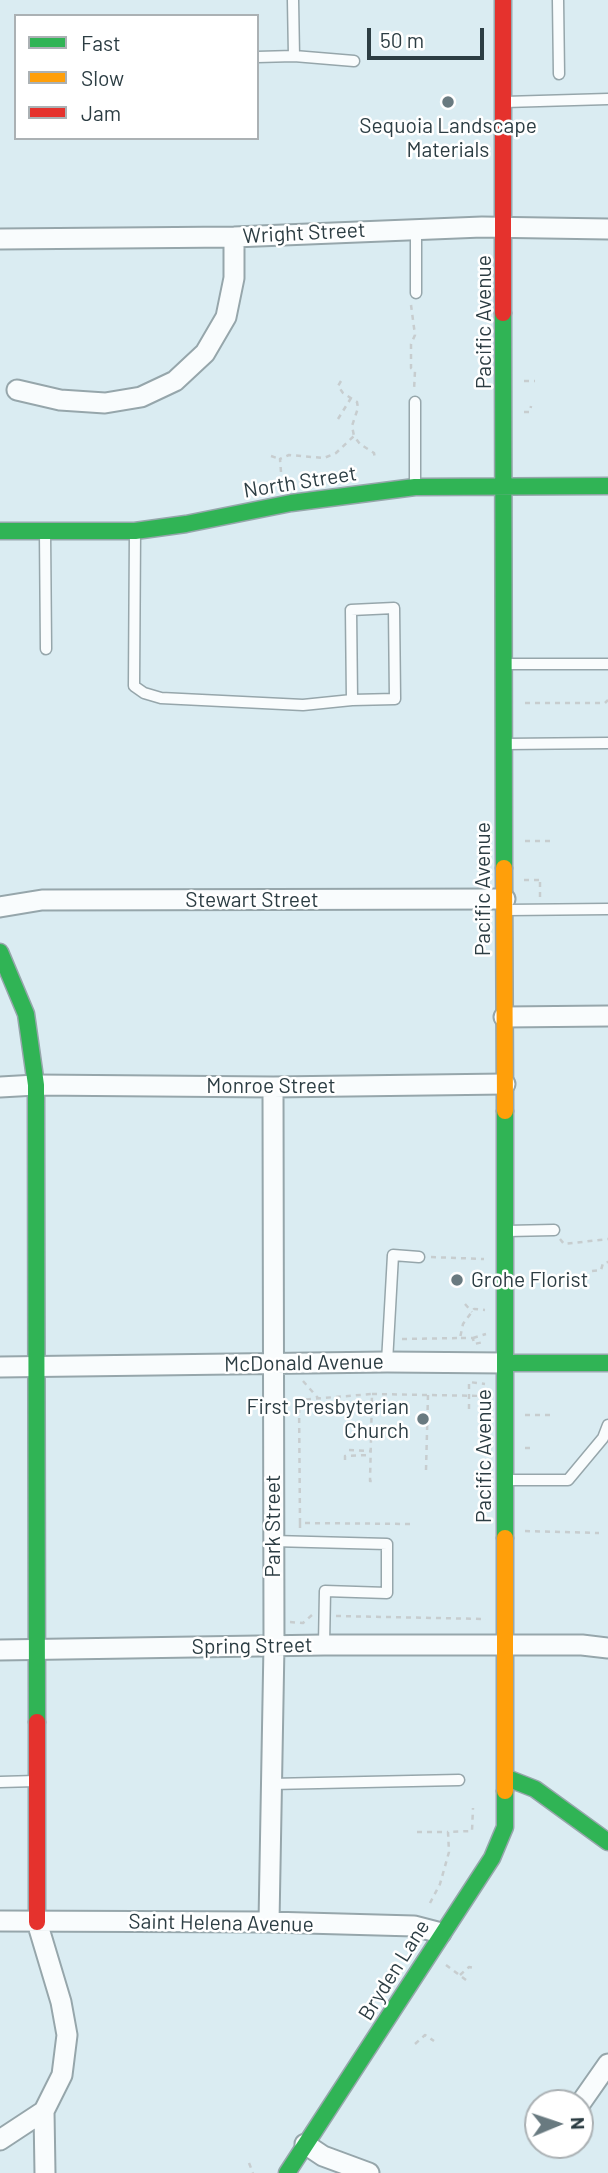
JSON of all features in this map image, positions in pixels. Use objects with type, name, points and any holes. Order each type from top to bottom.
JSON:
[{"type":"street","name":"Pacific Avenue","points":[[503,0],[507,1778]]},
{"type":"street","name":"Wright Street","points":[[0,239],[234,237],[416,229],[608,229]]},
{"type":"street","points":[[17,390],[60,400],[105,403],[141,397],[175,381],[205,353],[226,317],[234,278],[234,237]]},
{"type":"street","name":"North Street","points":[[0,531],[135,531],[303,501],[415,486],[608,486]]},
{"type":"street","name":"Stewart Street","points":[[0,907],[42,900],[505,904]]},
{"type":"street","points":[[0,952],[26,1014],[36,1085],[37,1922],[61,2002],[67,2035],[62,2075],[44,2111],[45,2173]]},
{"type":"street","points":[[504,1017],[608,1016]]},
{"type":"street","name":"Monroe Street","points":[[0,1087],[505,1084]]},
{"type":"street","name":"Park Street","points":[[269,1923],[274,1646],[273,1087]]},
{"type":"street","name":"McDonald Avenue","points":[[0,1367],[387,1362],[608,1363]]},
{"type":"street","name":"Spring Street","points":[[0,1650],[324,1645],[582,1645],[608,1648]]},
{"type":"street","points":[[507,1778],[535,1789],[608,1842]]},
{"type":"street","name":"Bryden Lane","points":[[287,2173],[492,1858],[505,1828],[507,1778]]},
{"type":"street","name":"Saint Helena Avenue","points":[[0,1922],[414,1926],[442,1933]]},
{"type":"street","points":[[592,2089],[606,2071]]},
{"type":"street","points":[[0,2140],[44,2111]]},
{"type":"street","points":[[305,2144],[323,2156],[369,2173]]},
{"type":"lane","points":[[293,0],[294,56]]},
{"type":"lane","points":[[558,0],[559,74]]},
{"type":"lane","points":[[259,57],[294,56],[354,61]]},
{"type":"lane","points":[[505,102],[608,99]]},
{"type":"lane","points":[[416,229],[416,293]]},
{"type":"lane","points":[[415,402],[415,486]]},
{"type":"lane","points":[[45,531],[46,649]]},
{"type":"lane","points":[[135,531],[134,687],[162,698],[303,705],[395,699],[394,608],[351,610],[352,700]]},
{"type":"lane","points":[[505,664],[608,664]]},
{"type":"lane","points":[[505,744],[608,743]]},
{"type":"lane","points":[[505,904],[608,909]]},
{"type":"lane","points":[[506,1231],[554,1230]]},
{"type":"lane","points":[[387,1362],[393,1255],[419,1257]]},
{"type":"lane","points":[[506,1480],[568,1480],[603,1438],[608,1425]]},
{"type":"lane","points":[[273,1541],[387,1544],[387,1593],[325,1591],[324,1645]]},
{"type":"lane","points":[[271,1784],[460,1780]]},
{"type":"lane","points":[[0,1782],[37,1781]]},
{"type":"path","points":[[415,402],[412,393],[415,388],[415,371],[411,368],[411,344],[415,335],[411,303],[416,293]]},
{"type":"path","points":[[341,380],[338,386],[343,393],[357,402],[358,408],[352,426],[354,436],[360,444],[374,453],[375,458]]},
{"type":"path","points":[[520,381],[535,381]]},
{"type":"path","points":[[338,419],[351,398]]},
{"type":"path","points":[[520,412],[530,412],[531,406]]},
{"type":"path","points":[[271,456],[280,459],[289,455],[324,458],[354,436]]},
{"type":"path","points":[[280,459],[281,472]]},
{"type":"path","points":[[521,703],[607,703]]},
{"type":"path","points":[[522,841],[552,841]]},
{"type":"path","points":[[522,880],[542,880]]},
{"type":"path","points":[[554,1230],[564,1244],[608,1239]]},
{"type":"path","points":[[419,1257],[488,1259]]},
{"type":"path","points":[[592,1271],[601,1269],[603,1263],[608,1262]]},
{"type":"path","points":[[465,1304],[472,1312]]},
{"type":"path","points":[[460,1338],[463,1324],[474,1310],[489,1310]]},
{"type":"path","points":[[388,1339],[473,1338],[484,1336],[488,1332],[488,1340],[481,1343],[474,1344],[473,1338]]},
{"type":"path","points":[[297,1382],[304,1381],[318,1398]]},
{"type":"path","points":[[469,1409],[470,1382],[487,1384]]},
{"type":"path","points":[[372,1394],[370,1481],[373,1481]]},
{"type":"path","points":[[295,1542],[300,1535],[299,1400],[372,1394],[488,1396]]},
{"type":"path","points":[[426,1470],[428,1395]]},
{"type":"path","points":[[522,1415],[555,1415]]},
{"type":"path","points":[[522,1448],[535,1448]]},
{"type":"path","points":[[349,1450],[371,1453]]},
{"type":"path","points":[[345,1460],[345,1455],[371,1453]]},
{"type":"path","points":[[300,1523],[414,1524]]},
{"type":"path","points":[[522,1531],[599,1533]]},
{"type":"path","points":[[288,1620],[292,1623],[303,1623],[310,1615],[487,1619]]},
{"type":"path","points":[[417,1832],[472,1831],[473,1808]]},
{"type":"path","points":[[430,1903],[440,1884],[449,1852],[448,1832]]},
{"type":"path","points":[[441,1961],[466,1980]]},
{"type":"path","points":[[460,1975],[469,1967],[475,1968]]},
{"type":"path","points":[[415,2044],[425,2035],[434,2041]]},
{"type":"path","points":[[249,2162],[253,2173]]},
{"type":"traffic: fast","points":[[503,313],[504,868]]},
{"type":"traffic: fast","points":[[0,531],[135,531],[186,524],[291,503],[415,487],[608,486]]},
{"type":"traffic: fast","points":[[0,952],[26,1014],[36,1085],[37,1722]]},
{"type":"traffic: fast","points":[[505,1111],[505,1538]]},
{"type":"traffic: fast","points":[[505,1363],[608,1363]]},
{"type":"traffic: fast","points":[[507,1778],[535,1789],[608,1842]]},
{"type":"traffic: fast","points":[[287,2173],[492,1858],[505,1827],[505,1791]]},
{"type":"traffic: slow","points":[[504,868],[505,1111]]},
{"type":"traffic: slow","points":[[505,1538],[505,1791]]},
{"type":"traffic: jam","points":[[503,0],[503,313]]},
{"type":"traffic: jam","points":[[37,1722],[37,1922]]},
{"type":"place","name":"Sequoia Landscape Materials","points":[[448,102]]},
{"type":"place","name":"Grohe Florist","points":[[457,1280]]},
{"type":"place","name":"First Presbyterian Church","points":[[423,1419]]}]
